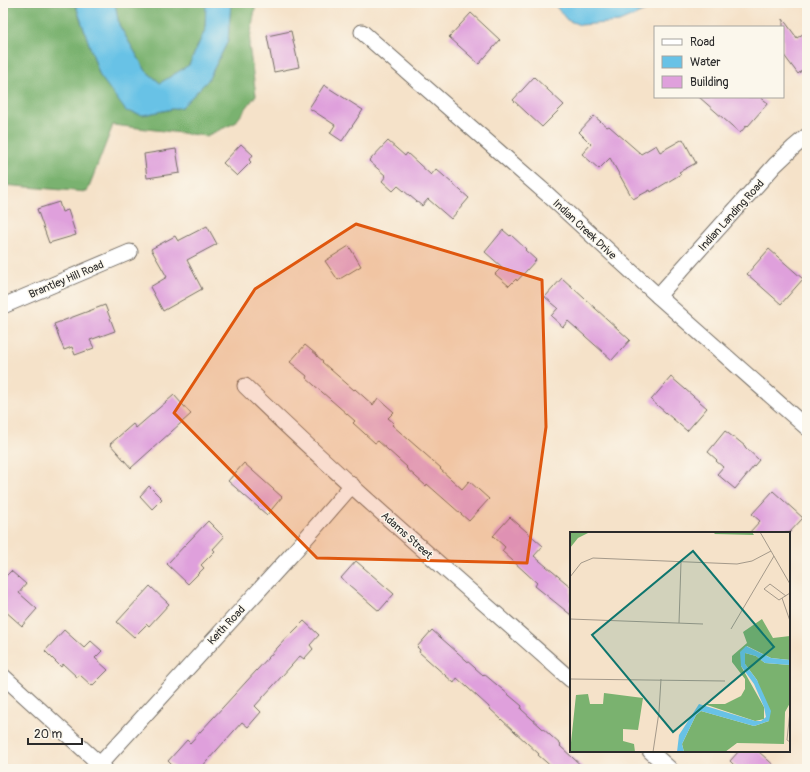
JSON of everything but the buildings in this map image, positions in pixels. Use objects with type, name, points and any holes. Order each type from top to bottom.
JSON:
[{"type":"street","name":"Indian Creek Drive","points":[[362,32],[546,193],[658,296],[807,428]]},
{"type":"street","name":"Indian Landing Road","points":[[658,296],[775,165],[807,136]]},
{"type":"street","name":"Brantley Hill Road","points":[[3,306],[130,252]]},
{"type":"street","name":"Adams Street","points":[[245,386],[352,485],[570,679]]},
{"type":"street","name":"Keith Road","points":[[102,766],[352,485]]},
{"type":"street","points":[[3,676],[102,766]]},
{"type":"street","points":[[651,752],[670,769]]},
{"type":"highlighted area","points":[[356,224],[542,280],[546,427],[527,563],[317,558],[174,413],[255,289]]},
{"type":"green space","points":[[3,3],[75,3],[100,76],[143,115],[182,107],[208,80],[228,41],[231,3],[256,3],[249,45],[256,95],[235,123],[206,136],[113,125],[87,192],[3,185]]},
{"type":"green space","points":[[115,3],[206,3],[205,30],[189,65],[160,83],[146,71],[119,25]]},
{"type":"water","points":[[75,3],[115,3],[119,25],[146,71],[160,83],[189,65],[205,30],[206,3],[231,3],[228,41],[208,80],[182,107],[143,115],[126,111],[100,76]]},
{"type":"water","points":[[553,3],[664,3],[619,22],[580,25],[567,20]]}]
